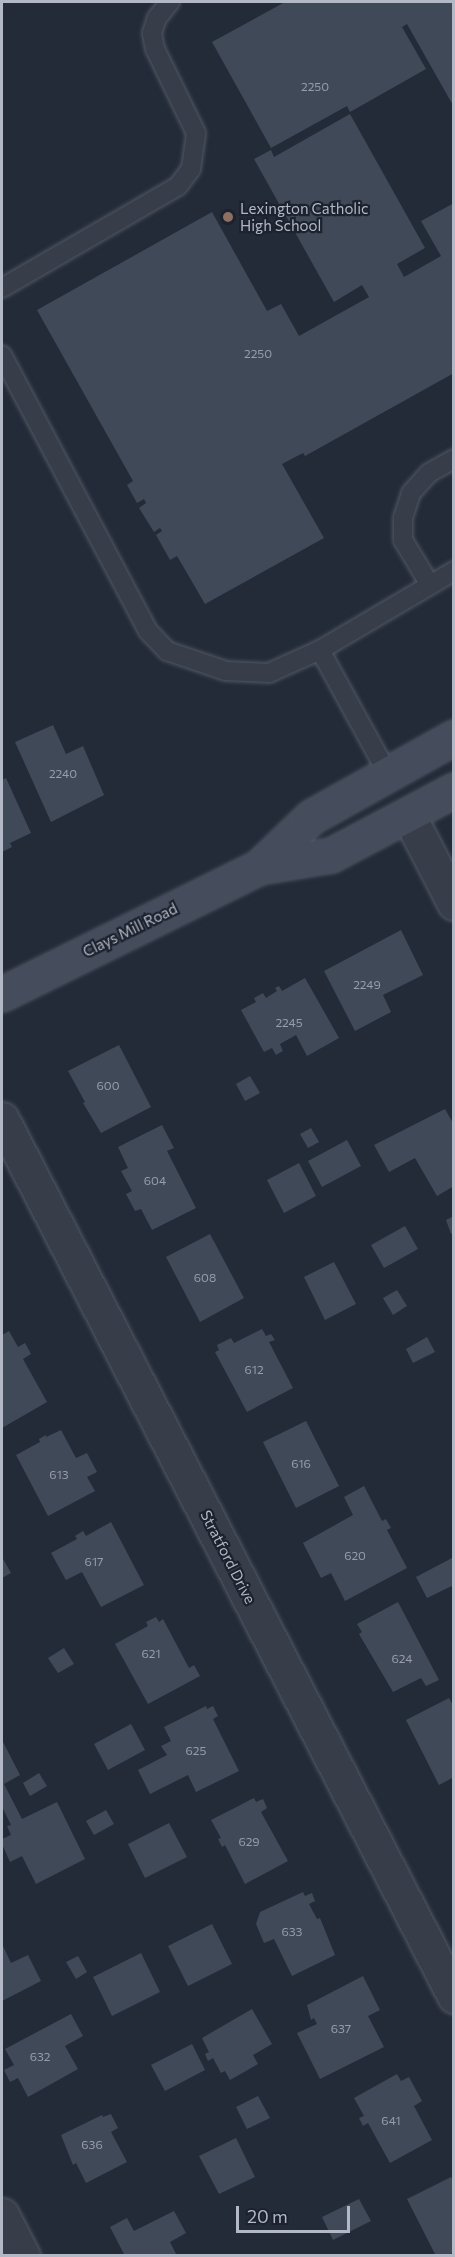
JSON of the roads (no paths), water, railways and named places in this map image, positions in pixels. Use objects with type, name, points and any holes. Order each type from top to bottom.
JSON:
[{"type":"main road","name":"Clays Mill Road","points":[[259,867],[311,817],[453,738]]},
{"type":"main road","name":"Clays Mill Road","points":[[2,994],[259,867],[331,855],[409,816],[453,790]]},
{"type":"street","points":[[409,816],[453,903]]},
{"type":"street","name":"Stratford Drive","points":[[2,1119],[453,1995]]},
{"type":"street","points":[[2,2215],[22,2256]]},
{"type":"lane","points":[[2,288],[178,186],[191,169],[196,133],[155,49],[152,33],[157,18],[170,2]]},
{"type":"lane","points":[[2,355],[148,631],[167,651],[226,671],[269,673],[320,650],[453,571]]},
{"type":"lane","points":[[430,585],[403,540],[403,518],[411,493],[429,473],[453,459]]},
{"type":"lane","points":[[320,650],[388,774]]},
{"type":"place","name":"Lexington Catholic High School","points":[[228,217]]}]
